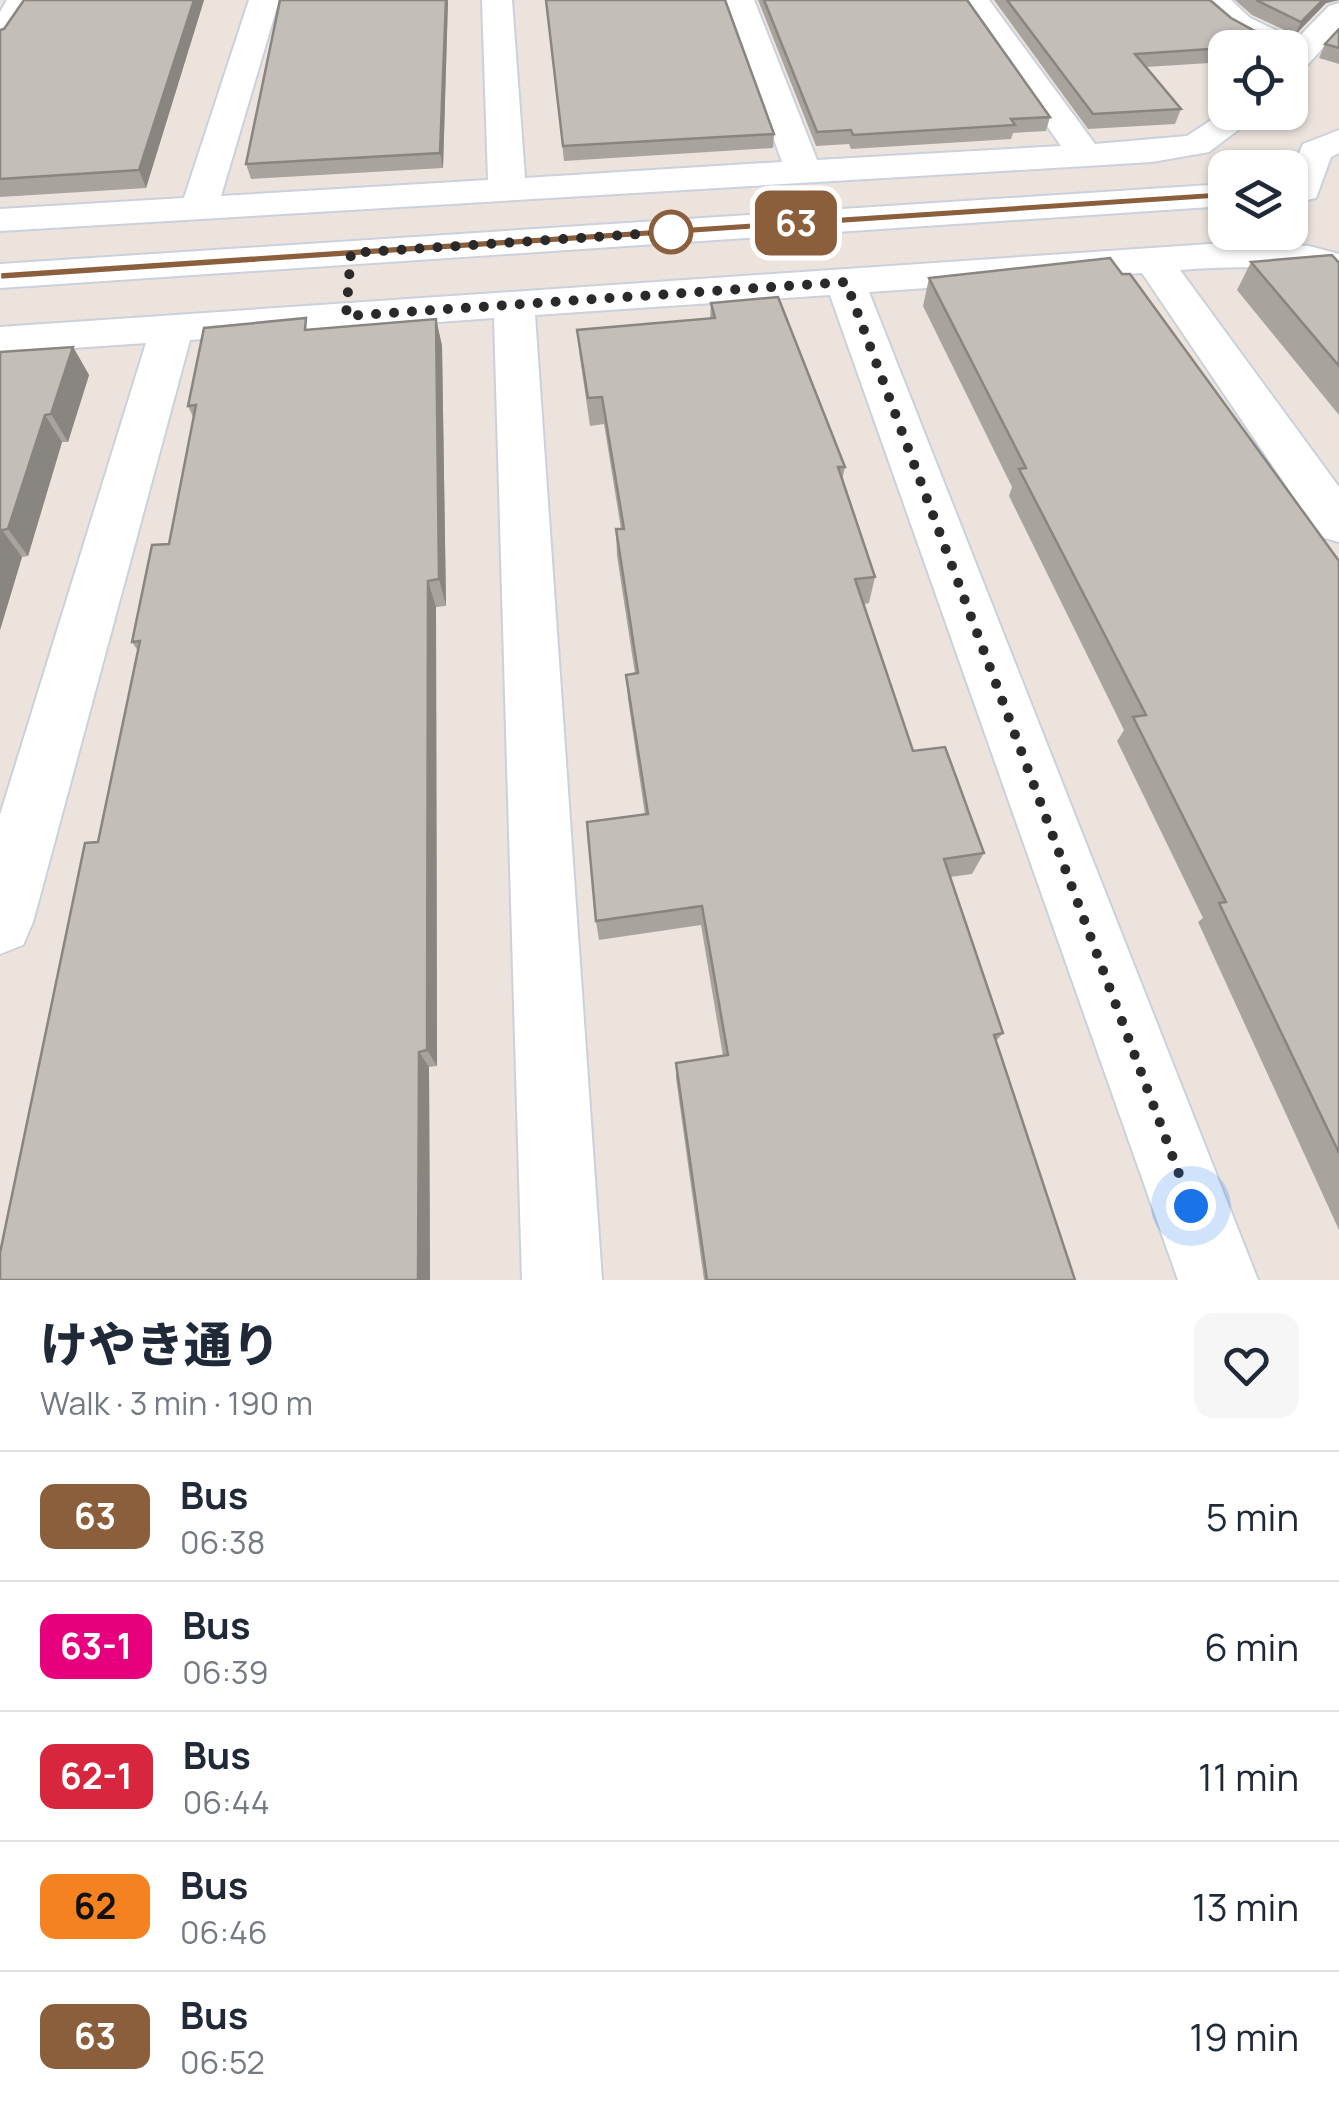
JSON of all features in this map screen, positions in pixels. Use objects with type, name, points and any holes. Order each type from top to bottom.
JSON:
[{"type":"street","points":[[0,36],[22,0]]},
{"type":"street","points":[[199,208],[264,0]]},
{"type":"street","points":[[498,0],[506,190]]},
{"type":"street","points":[[739,0],[802,172]]},
{"type":"street","points":[[974,0],[1085,155]]},
{"type":"street","points":[[1214,0],[1250,30]]},
{"type":"street","points":[[1308,39],[1339,12]]},
{"type":"street","points":[[0,220],[1085,155],[1196,144],[1218,130]]},
{"type":"street","points":[[1308,167],[1316,151],[1339,140]]},
{"type":"street","points":[[1308,195],[1339,208]]},
{"type":"street","points":[[0,276],[1208,196]]},
{"type":"street","points":[[346,316],[359,198]]},
{"type":"street","points":[[0,340],[1239,254],[1309,258],[1339,266]]},
{"type":"street","points":[[1153,260],[1339,524]]},
{"type":"street","points":[[846,282],[1218,1280]]},
{"type":"street","points":[[514,304],[562,1280]]},
{"type":"street","points":[[0,922],[172,328]]},
{"type":"building","points":[[24,0],[194,0],[139,170],[0,179],[0,30]]},
{"type":"building","points":[[280,0],[446,0],[440,153],[246,164]]},
{"type":"building","points":[[546,0],[725,0],[774,134],[563,146]]},
{"type":"building","points":[[764,0],[967,0],[1050,117],[1011,119],[1015,125],[853,135],[851,130],[817,132]]},
{"type":"building","points":[[1007,0],[1210,0],[1253,30],[1208,30],[1208,49],[1135,54],[1181,109],[1093,114]]},
{"type":"building","points":[[1256,0],[1323,0],[1301,22]]},
{"type":"building","points":[[1339,29],[1339,48],[1325,44]]},
{"type":"building","points":[[1332,255],[1339,263],[1339,366],[1251,262]]},
{"type":"building","points":[[1110,258],[1122,274],[1130,274],[1339,561],[1339,1153],[1219,903],[1226,902],[1133,717],[1146,715],[1019,469],[1026,468],[929,278]]},
{"type":"building","points":[[778,297],[845,467],[838,467],[875,577],[855,579],[913,751],[945,747],[984,853],[944,859],[1003,1033],[994,1035],[1075,1280],[707,1280],[676,1063],[728,1055],[702,906],[596,921],[587,822],[648,814],[626,675],[638,673],[616,529],[624,529],[602,397],[588,398],[577,330],[715,318],[711,303]]},
{"type":"building","points":[[306,318],[305,330],[436,319],[439,579],[428,581],[427,1050],[419,1052],[418,1280],[0,1280],[0,1253],[85,843],[98,842],[140,641],[132,642],[152,545],[169,544],[196,405],[188,406],[204,328]]},
{"type":"building","points":[[73,347],[51,414],[45,415],[8,529],[2,530],[0,536],[0,352]]},
{"type":"bus line","name":"63","points":[[0,276],[1208,196]]},
{"type":"route","points":[[671,232],[351,253],[346,316],[846,282],[1191,1206]]}]
